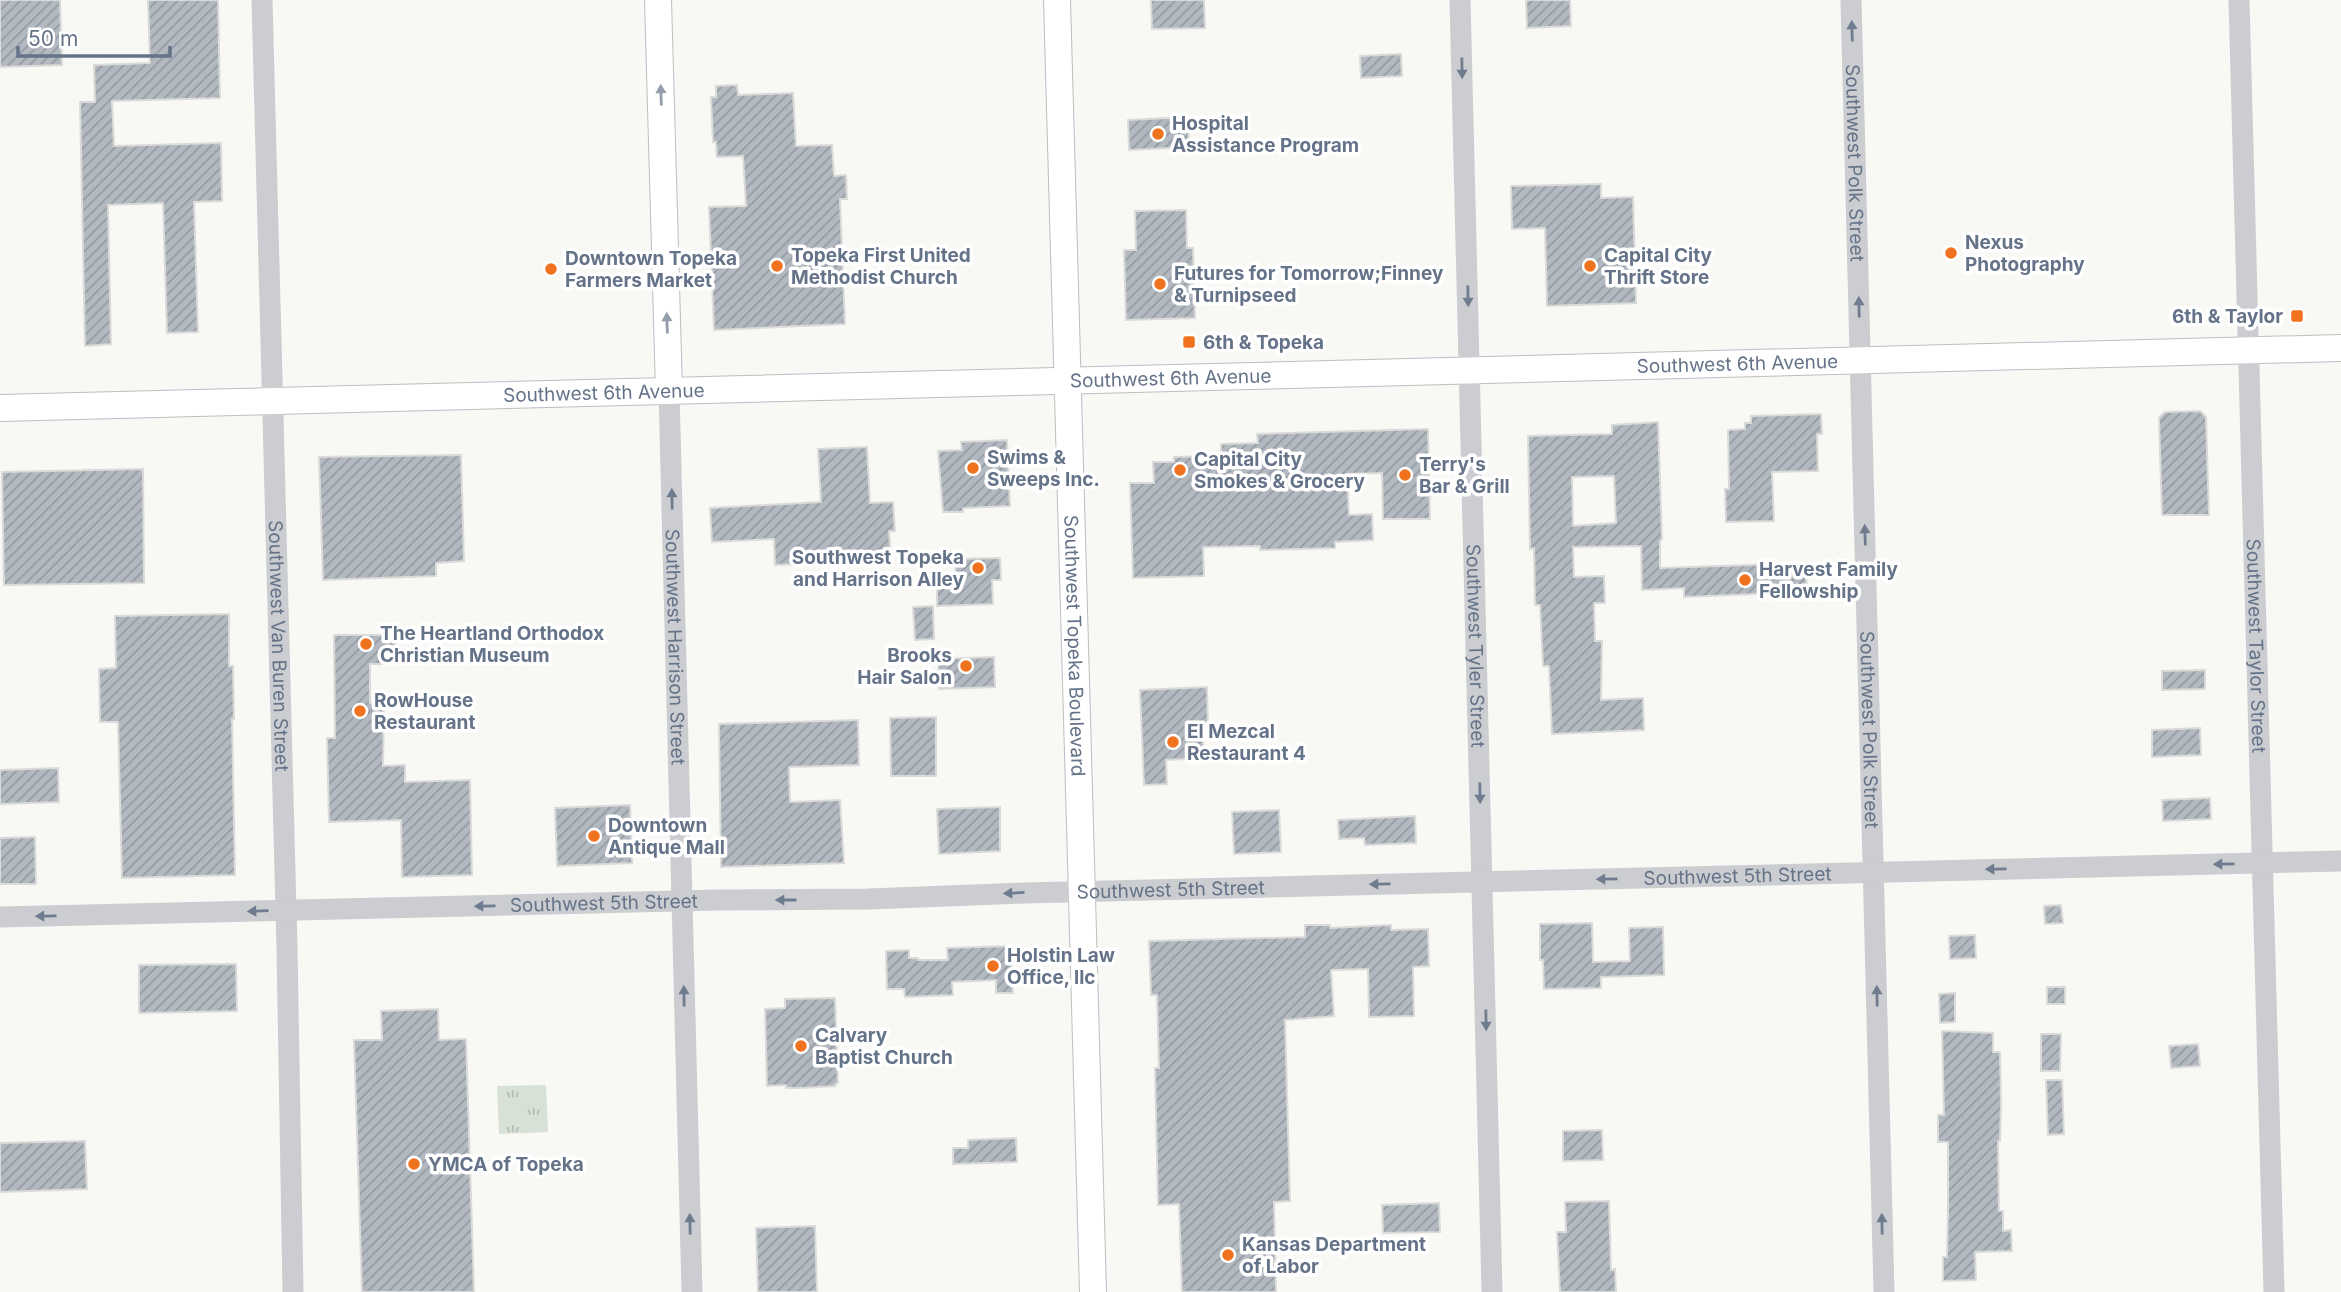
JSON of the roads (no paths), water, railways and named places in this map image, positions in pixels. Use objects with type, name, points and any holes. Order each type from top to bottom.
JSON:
[{"type":"main road","name":"Southwest Harrison Street","points":[[659,0],[669,391]]},
{"type":"main road","name":"Southwest Topeka Boulevard","points":[[1057,0],[1093,1292]]},
{"type":"main road","name":"Southwest 6th Avenue","points":[[0,408],[2341,348]]},
{"type":"street","name":"Southwest Van Buren Street","points":[[262,0],[286,911],[293,1292]]},
{"type":"street","name":"Southwest Tyler Street","points":[[1460,0],[1492,1292]]},
{"type":"street","name":"Southwest Polk Street","points":[[1851,0],[1884,1292]]},
{"type":"street","name":"Southwest Taylor Street","points":[[2239,0],[2274,1292]]},
{"type":"street","name":"Southwest Harrison Street","points":[[669,391],[692,1292]]},
{"type":"street","name":"Southwest 5th Street","points":[[0,917],[869,899],[2341,861]]},
{"type":"place","name":"Hospital Assistance Program","points":[[1158,134]]},
{"type":"place","name":"Nexus Photography","points":[[1951,253]]},
{"type":"place","name":"Topeka First United Methodist Church","points":[[777,266]]},
{"type":"place","name":"Capital City Thrift Store","points":[[1590,266]]},
{"type":"place","name":"Downtown Topeka Farmers Market","points":[[551,269]]},
{"type":"place","name":"Futures for Tomorrow;Finney & Turnipseed","points":[[1160,284]]},
{"type":"place","name":"6th & Taylor","points":[[2297,316]]},
{"type":"place","name":"6th & Topeka","points":[[1189,342]]},
{"type":"place","name":"Swims & Sweeps Inc.","points":[[973,468]]},
{"type":"place","name":"Capital City Smokes & Grocery","points":[[1180,470]]},
{"type":"place","name":"Terry's Bar & Grill","points":[[1405,475]]},
{"type":"place","name":"Southwest Topeka and Harrison Alley","points":[[978,568]]},
{"type":"place","name":"Harvest Family Fellowship","points":[[1745,580]]},
{"type":"place","name":"The Heartland Orthodox Christian Museum","points":[[366,644]]},
{"type":"place","name":"Brooks Hair Salon","points":[[966,666]]},
{"type":"place","name":"RowHouse Restaurant","points":[[360,711]]},
{"type":"place","name":"El Mezcal Restaurant 4","points":[[1173,742]]},
{"type":"place","name":"Downtown Antique Mall","points":[[594,836]]},
{"type":"place","name":"Holstin Law Office, llc","points":[[993,966]]},
{"type":"place","name":"Calvary Baptist Church","points":[[801,1046]]},
{"type":"place","name":"YMCA of Topeka","points":[[414,1164]]},
{"type":"place","name":"Kansas Department of Labor","points":[[1228,1255]]}]
